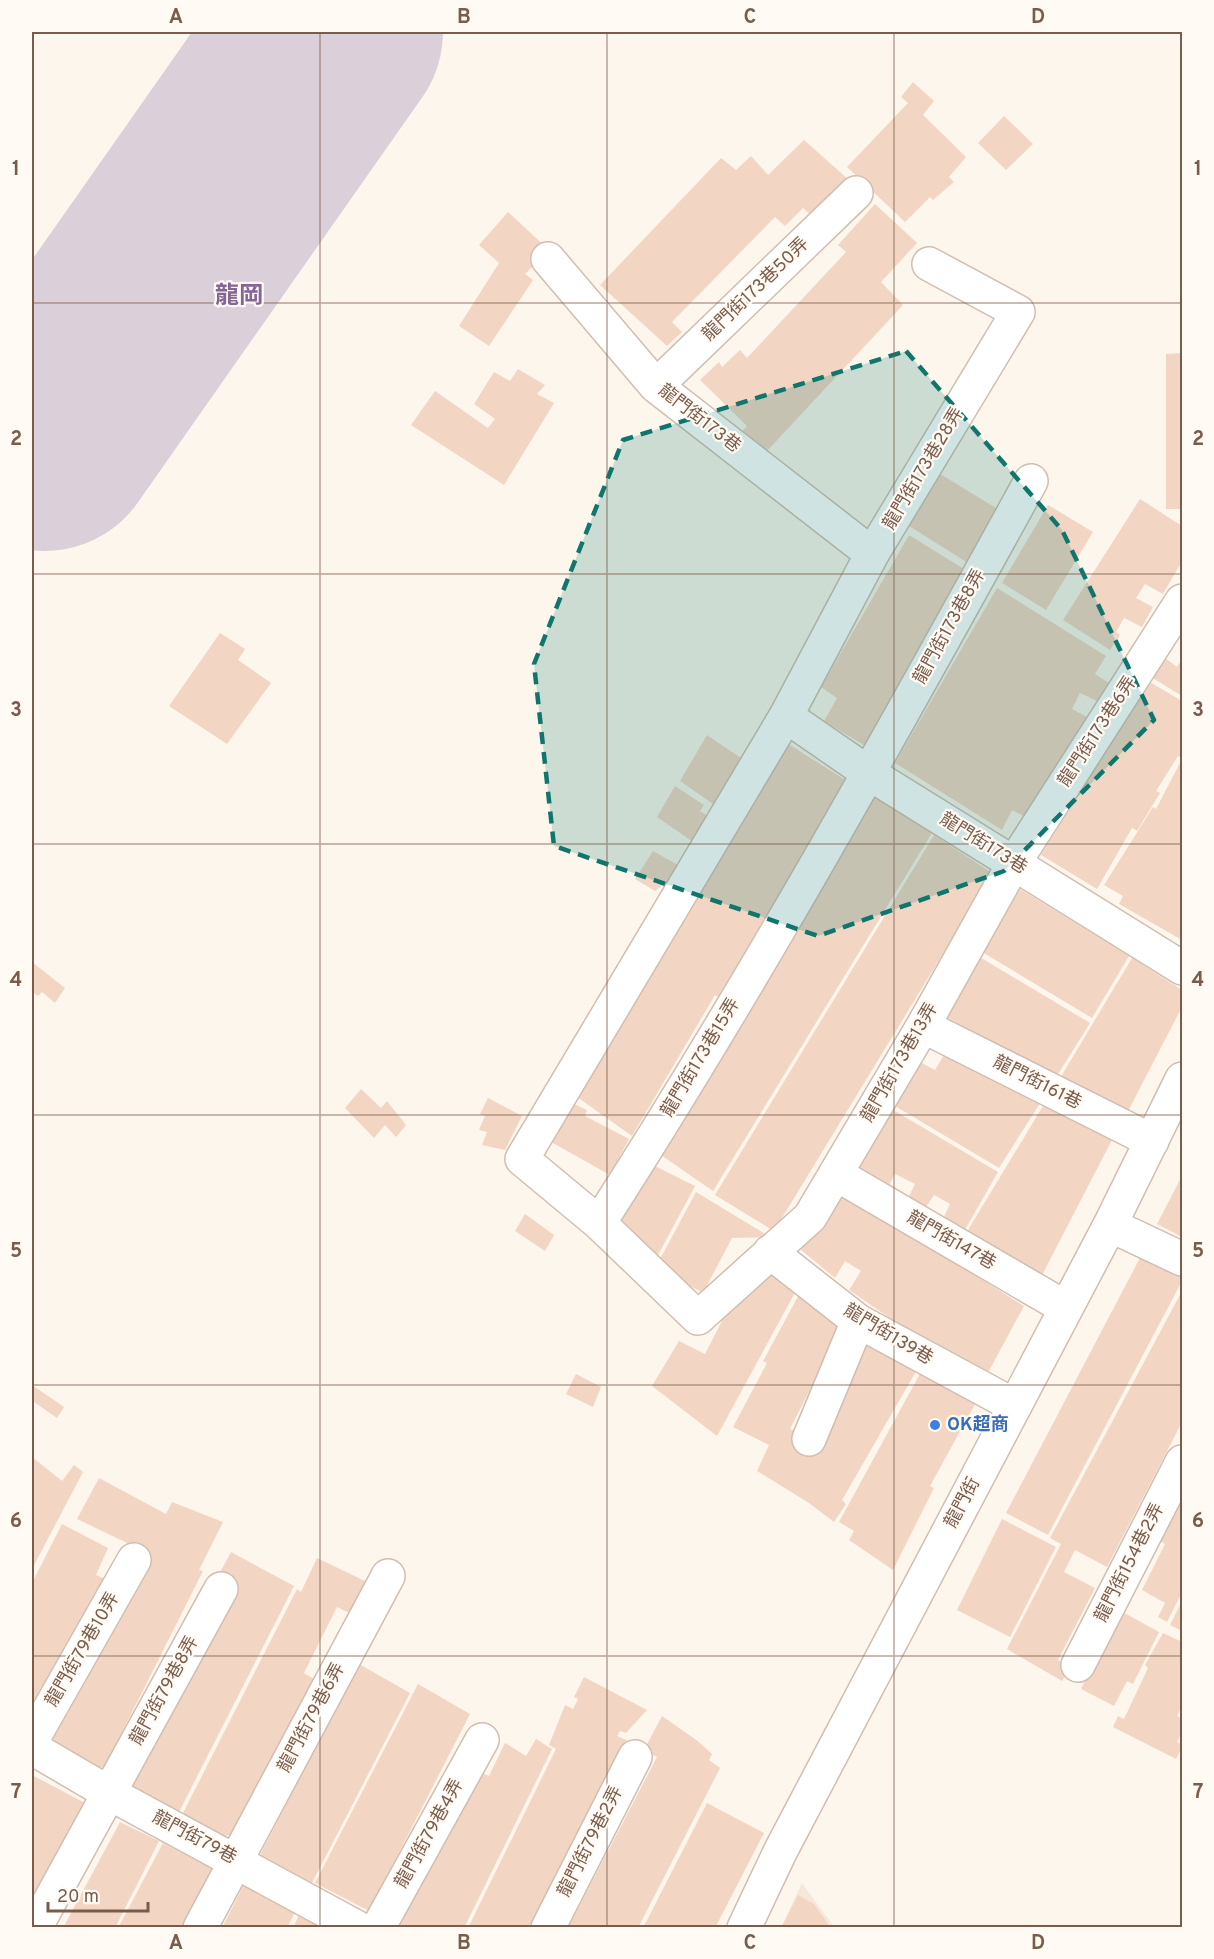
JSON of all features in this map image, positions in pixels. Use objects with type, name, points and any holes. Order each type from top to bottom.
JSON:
[{"type":"street","name":"龍門街173巷50弄","points":[[656,386],[856,193]]},
{"type":"street","name":"龍門街173巷","points":[[548,259],[656,386],[872,554]]},
{"type":"street","name":"龍門街173巷28弄","points":[[599,1223],[522,1159],[786,716],[872,554],[1018,312],[929,264]]},
{"type":"street","name":"龍門街173巷8弄","points":[[870,774],[1031,481]]},
{"type":"street","name":"龍門街173巷6弄","points":[[1014,863],[1182,601]]},
{"type":"street","name":"龍門街173巷","points":[[786,716],[870,774],[1182,968]]},
{"type":"street","name":"龍門街173巷15弄","points":[[599,1223],[656,1136],[870,774]]},
{"type":"street","name":"龍門街173巷13弄","points":[[599,1223],[698,1318],[810,1217],[923,1026],[1014,863]]},
{"type":"street","name":"龍門街161巷","points":[[923,1026],[1152,1141]]},
{"type":"street","name":"龍門街","points":[[744,1928],[781,1850],[1110,1225],[1182,1079]]},
{"type":"street","name":"龍門街147巷","points":[[836,1174],[1066,1308]]},
{"type":"street","points":[[1110,1225],[1182,1259]]},
{"type":"street","name":"龍門街139巷","points":[[770,1252],[858,1321],[1015,1406]]},
{"type":"street","points":[[809,1439],[858,1321]]},
{"type":"street","name":"龍門街154巷2弄","points":[[1078,1665],[1182,1462]]},
{"type":"street","name":"龍門街79巷10弄","points":[[32,1740],[134,1560]]},
{"type":"street","name":"龍門街79巷6弄","points":[[200,1928],[388,1576]]},
{"type":"street","name":"龍門街79巷8弄","points":[[35,1928],[221,1589]]},
{"type":"street","name":"龍門街79巷4弄","points":[[378,1928],[482,1740]]},
{"type":"street","name":"龍門街79巷","points":[[32,1748],[109,1793],[358,1928]]},
{"type":"street","name":"龍門街79巷2弄","points":[[548,1928],[635,1757]]},
{"type":"highlighted area","points":[[906,351],[1062,530],[1154,720],[1004,871],[818,936],[554,846],[534,664],[623,440]]},
{"type":"shaded area","points":[[802,1883],[834,1927],[781,1928]]},
{"type":"building","points":[[913,82],[934,101],[923,115],[966,157],[949,177],[954,182],[933,200],[930,197],[905,222],[847,167],[908,103],[901,97]]},
{"type":"building","points":[[1004,116],[1033,144],[1006,170],[978,143]]},
{"type":"building","points":[[804,140],[849,180],[813,217],[803,208],[785,226],[775,217],[672,322],[682,332],[667,346],[600,285],[721,158],[736,170],[751,156],[768,175]]},
{"type":"building","points":[[875,204],[917,243],[881,282],[903,305],[767,451],[742,431],[747,426],[700,380],[719,362],[722,367],[740,350],[747,358],[846,252],[838,245]]},
{"type":"building","points":[[508,212],[549,250],[525,274],[533,280],[489,346],[459,326],[499,263],[479,245]]},
{"type":"building","points":[[1182,353],[1182,509],[1166,509],[1166,354]]},
{"type":"building","points":[[518,369],[545,385],[537,394],[554,403],[504,485],[411,425],[435,391],[488,428],[495,419],[474,404],[494,372],[510,381]]},
{"type":"building","points":[[937,472],[1009,516],[976,568],[909,526],[923,503],[919,500]]},
{"type":"building","points":[[1140,499],[1182,526],[1182,561],[1163,594],[1145,584],[1136,598],[1153,607],[1142,627],[1124,618],[1116,632],[1120,635],[1110,650],[1063,620]]},
{"type":"building","points":[[1048,505],[1093,532],[1046,610],[1002,583]]},
{"type":"building","points":[[909,535],[972,574],[867,747],[824,721],[837,698],[821,687]]},
{"type":"building","points":[[997,588],[1106,656],[1095,674],[1109,683],[1097,701],[1080,693],[1072,709],[1089,718],[1029,819],[1012,810],[1002,830],[895,763]]},
{"type":"building","points":[[220,633],[245,649],[238,660],[271,683],[227,744],[169,706]]},
{"type":"building","points":[[1161,655],[1177,667],[1182,658],[1182,696],[1151,677]]},
{"type":"building","points":[[1148,681],[1182,701],[1182,758],[1178,756],[1156,791],[1160,793],[1137,831],[1132,828],[1097,889],[1041,855]]},
{"type":"building","points":[[707,735],[741,758],[713,804],[680,781]]},
{"type":"building","points":[[785,742],[847,781],[718,997],[715,995],[632,1136],[570,1092]]},
{"type":"building","points":[[1182,759],[1182,940],[1119,904],[1123,896],[1104,885],[1153,807],[1156,809]]},
{"type":"building","points":[[675,786],[704,805],[700,811],[708,816],[693,842],[657,817]]},
{"type":"building","points":[[873,796],[932,833],[713,1191],[655,1151]]},
{"type":"building","points":[[934,835],[992,873],[774,1231],[715,1195]]},
{"type":"building","points":[[653,851],[678,865],[671,879],[655,891],[635,879]]},
{"type":"building","points":[[1020,889],[1129,956],[1092,1018],[982,952]]},
{"type":"building","points":[[978,956],[1090,1023],[1055,1079],[943,1015]]},
{"type":"building","points":[[1132,958],[1182,990],[1182,1007],[1126,1115],[1059,1080]]},
{"type":"building","points":[[32,962],[65,988],[55,1003],[42,992],[38,996],[32,991]]},
{"type":"building","points":[[947,1050],[1042,1100],[999,1168],[890,1103],[916,1060],[935,1070]]},
{"type":"building","points":[[361,1089],[381,1108],[387,1101],[406,1125],[396,1137],[385,1125],[374,1138],[345,1108]]},
{"type":"building","points":[[488,1098],[522,1116],[505,1150],[482,1145],[487,1132],[479,1130],[485,1116],[480,1114]]},
{"type":"building","points":[[1046,1101],[1113,1138],[1040,1279],[965,1235]]},
{"type":"building","points":[[574,1104],[587,1110],[585,1116],[629,1139],[610,1175],[551,1142]]},
{"type":"building","points":[[888,1107],[998,1172],[963,1233],[942,1221],[950,1204],[934,1195],[923,1212],[906,1202],[915,1184],[895,1174],[887,1189],[851,1168]]},
{"type":"building","points":[[649,1163],[695,1186],[657,1257],[619,1220]]},
{"type":"building","points":[[1182,1176],[1182,1237],[1157,1224]]},
{"type":"building","points":[[838,1190],[1024,1306],[983,1382],[849,1290],[861,1271],[845,1261],[835,1278],[800,1249]]},
{"type":"building","points":[[696,1192],[770,1237],[732,1238],[703,1293],[687,1284],[660,1259]]},
{"type":"building","points":[[525,1214],[554,1235],[545,1251],[515,1231]]},
{"type":"building","points":[[1142,1254],[1182,1275],[1182,1281],[1048,1535],[1006,1513]]},
{"type":"building","points":[[756,1265],[797,1289],[717,1436],[652,1386],[679,1341],[705,1354],[739,1288]]},
{"type":"building","points":[[801,1291],[845,1321],[790,1429],[817,1441],[867,1343],[918,1368],[842,1500],[846,1504],[834,1522],[809,1503],[757,1471],[769,1445],[733,1427],[767,1363],[763,1361]]},
{"type":"building","points":[[1182,1291],[1182,1422],[1107,1567],[1075,1550],[1064,1572],[1095,1588],[1058,1660],[1071,1666],[1062,1681],[1007,1649],[1061,1544],[1050,1538]]},
{"type":"building","points":[[922,1370],[975,1404],[930,1486],[934,1488],[893,1570],[849,1540],[854,1531],[839,1522]]},
{"type":"building","points":[[576,1374],[601,1387],[593,1407],[566,1394]]},
{"type":"building","points":[[32,1385],[64,1407],[57,1418],[34,1402],[32,1406]]},
{"type":"building","points":[[32,1457],[62,1481],[74,1465],[83,1472],[32,1569]]},
{"type":"building","points":[[99,1478],[166,1514],[172,1502],[223,1522],[199,1570],[203,1571],[104,1768],[92,1765],[50,1741],[127,1543],[77,1519]]},
{"type":"building","points":[[1182,1490],[1182,1592],[1167,1622],[1158,1617],[1165,1603],[1142,1590],[1165,1544],[1157,1539]]},
{"type":"building","points":[[1002,1519],[1056,1547],[1010,1637],[957,1610]]},
{"type":"building","points":[[62,1524],[108,1548],[96,1575],[105,1579],[32,1711],[32,1583]]},
{"type":"building","points":[[231,1552],[294,1586],[179,1812],[133,1789],[129,1779],[218,1576]]},
{"type":"building","points":[[317,1558],[367,1582],[351,1614],[337,1607],[304,1673],[317,1681],[239,1834],[222,1836],[183,1813],[297,1589],[301,1592]]},
{"type":"building","points":[[1182,1601],[1182,1631],[1170,1625]]},
{"type":"building","points":[[1119,1610],[1159,1632],[1133,1684],[1127,1681],[1114,1706],[1081,1689]]},
{"type":"building","points":[[1163,1633],[1182,1642],[1182,1706],[1177,1716],[1182,1719],[1182,1731],[1177,1742],[1182,1747],[1176,1759],[1113,1727],[1118,1716],[1124,1719],[1148,1668],[1145,1665]]},
{"type":"building","points":[[359,1664],[410,1693],[312,1883],[260,1855]]},
{"type":"building","points":[[584,1677],[647,1710],[626,1733],[620,1731],[617,1736],[631,1742],[535,1928],[468,1928],[556,1749],[549,1745],[565,1705],[573,1709],[578,1699],[574,1697]]},
{"type":"building","points":[[418,1684],[470,1714],[369,1911],[315,1883]]},
{"type":"building","points":[[662,1716],[699,1742],[712,1754],[709,1760],[720,1768],[638,1928],[568,1928],[657,1757],[644,1750]]},
{"type":"building","points":[[536,1739],[552,1749],[464,1928],[400,1928],[393,1924],[474,1769],[489,1776],[505,1743],[526,1756]]},
{"type":"building","points":[[32,1775],[85,1803],[32,1903]]},
{"type":"building","points":[[707,1803],[764,1833],[715,1928],[643,1928]]},
{"type":"building","points":[[120,1822],[159,1841],[115,1928],[63,1928]]},
{"type":"building","points":[[163,1843],[221,1874],[192,1928],[118,1928]]},
{"type":"building","points":[[243,1886],[295,1912],[287,1928],[222,1928]]},
{"type":"building","points":[[798,1895],[814,1904],[831,1928],[781,1928]]},
{"type":"building","points":[[299,1915],[324,1928],[293,1928]]},
{"type":"runway","points":[[45,438],[330,32]]},
{"type":"place","name":"OK超商","points":[[935,1425]]},
{"type":"district","name":"龍岡","points":[[239,297]]}]
